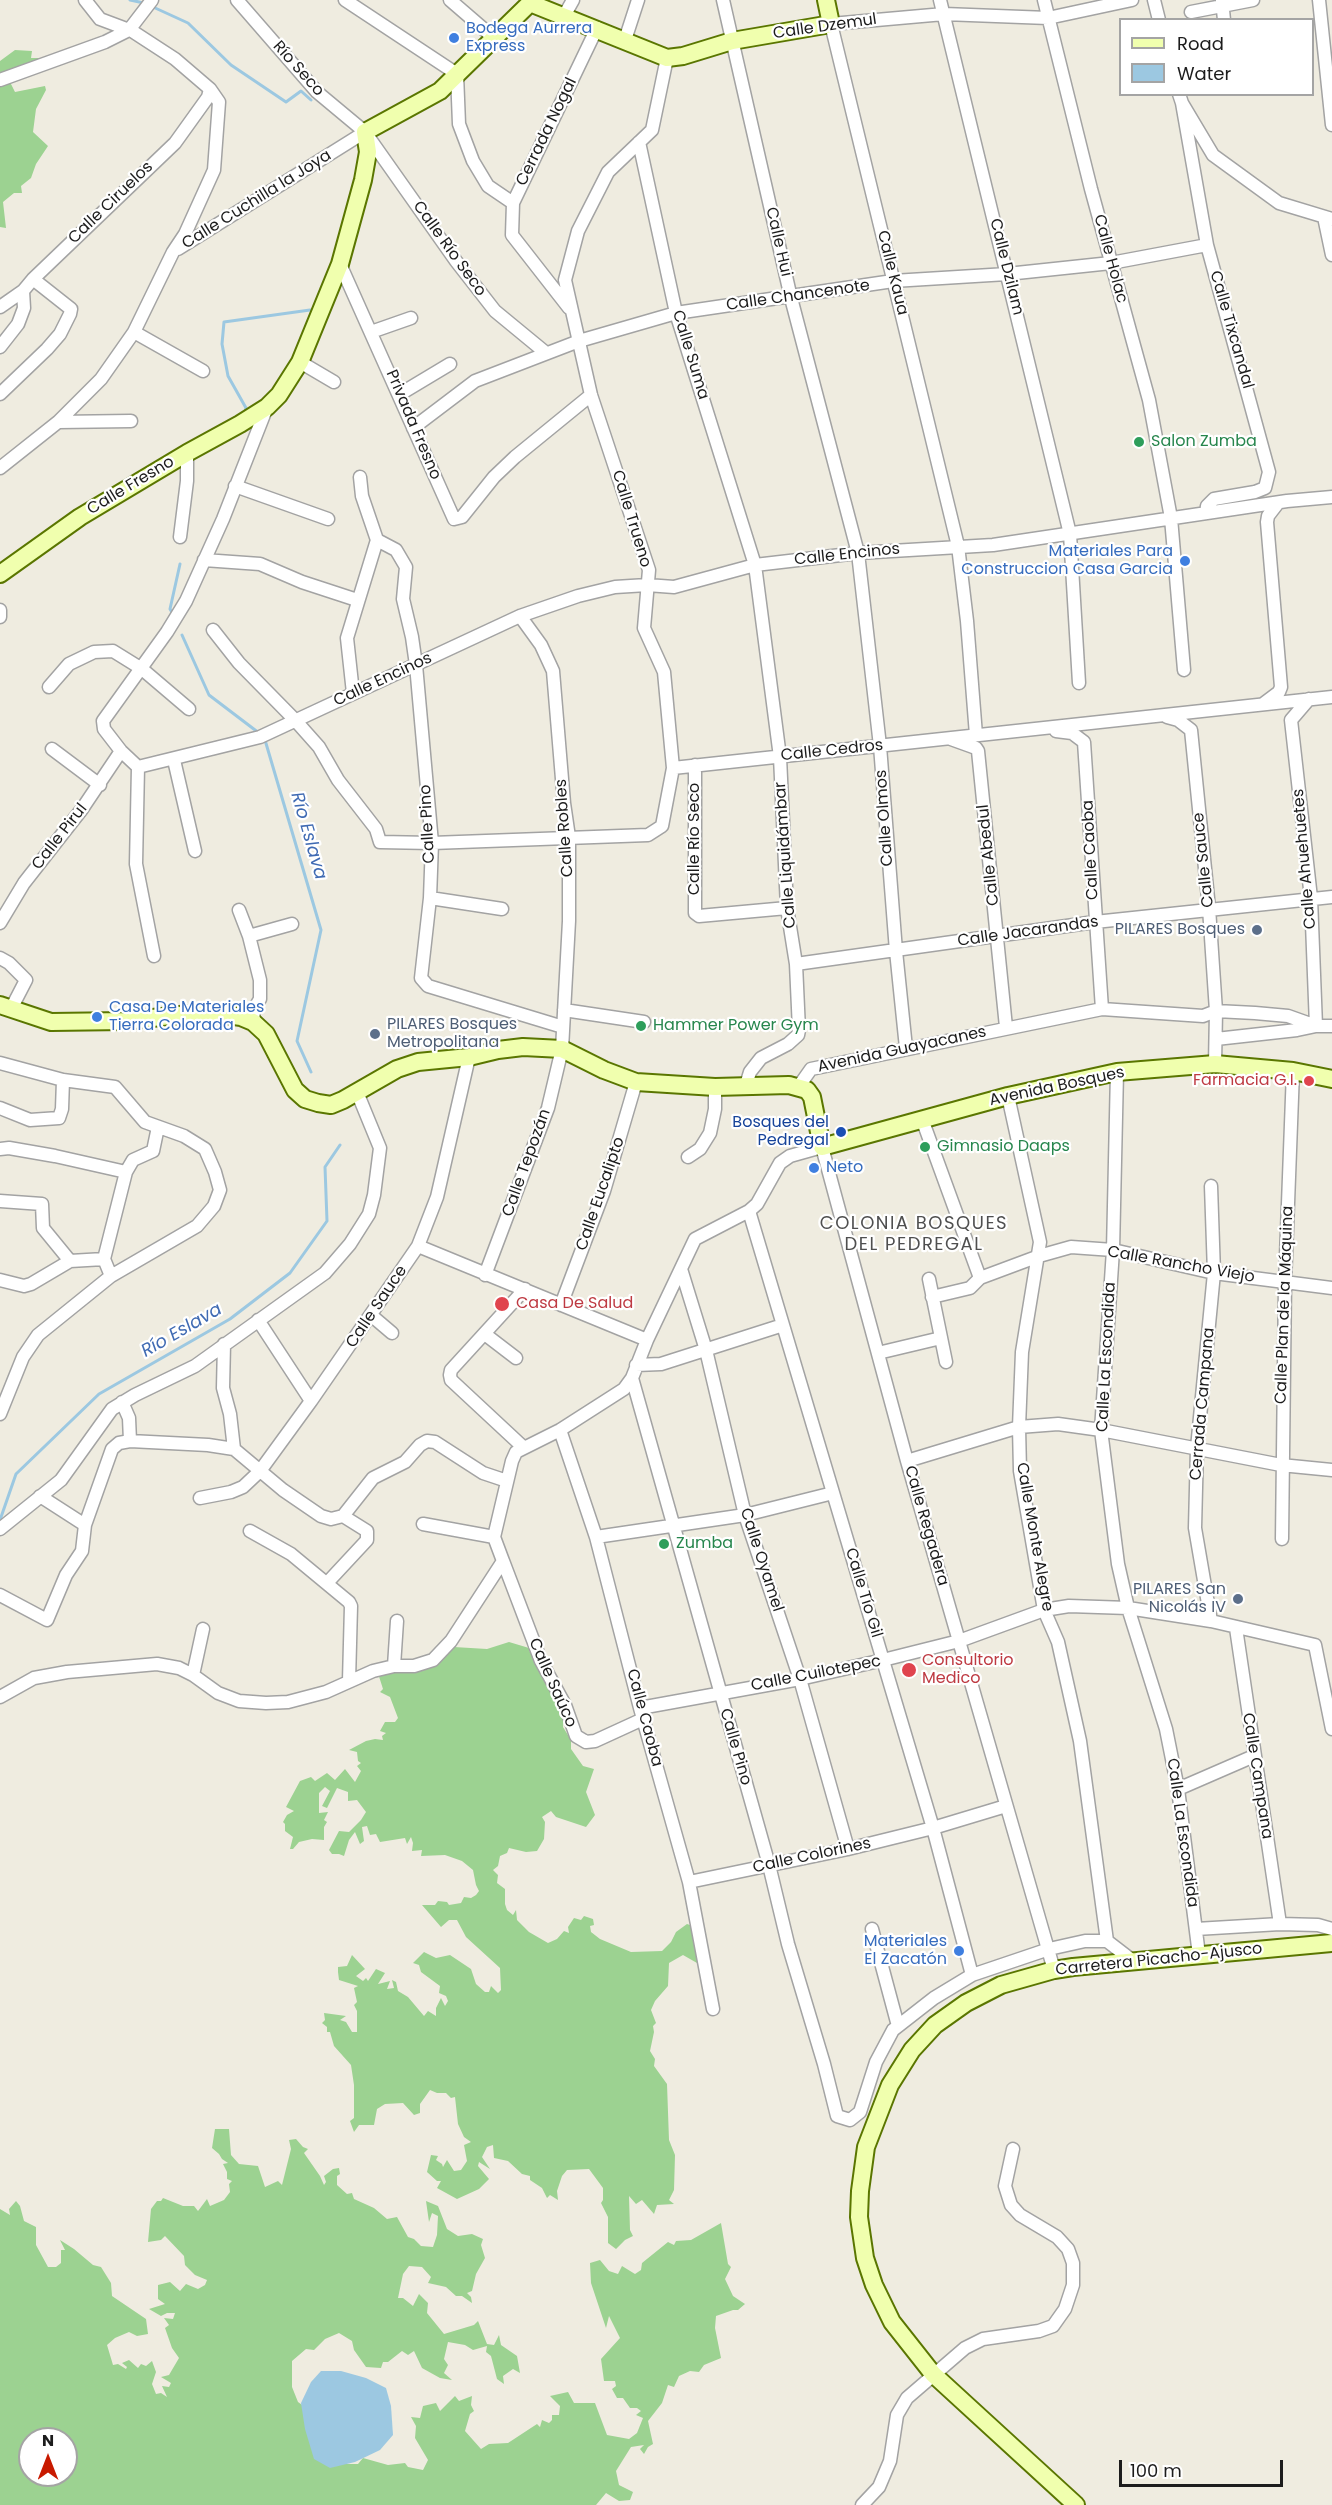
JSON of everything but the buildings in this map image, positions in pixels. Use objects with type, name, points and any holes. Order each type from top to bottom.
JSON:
[{"type":"street","points":[[85,0],[100,19],[129,30],[175,59],[210,89],[219,102],[214,170],[185,234],[173,252]]},
{"type":"street","name":"Río Seco","points":[[237,0],[317,92],[365,132]]},
{"type":"street","points":[[345,0],[457,74]]},
{"type":"street","points":[[450,0],[494,38]]},
{"type":"street","points":[[564,16],[573,0]]},
{"type":"street","points":[[625,40],[638,0]]},
{"type":"street","name":"Calle Hui","points":[[723,0],[791,298],[858,553]]},
{"type":"street","name":"Calle Kaua","points":[[826,0],[958,546]]},
{"type":"street","name":"Calle Dzilam","points":[[940,0],[1070,534]]},
{"type":"street","name":"Calle Holac","points":[[1044,0],[1111,263],[1149,400],[1171,518]]},
{"type":"street","name":"Calle Dzemul","points":[[667,58],[683,56],[732,41],[831,24],[944,14],[1048,18],[1132,0]]},
{"type":"street","points":[[1154,0],[1159,18]]},
{"type":"street","points":[[1191,12],[1222,3],[1253,0]]},
{"type":"street","points":[[1318,0],[1332,125]]},
{"type":"street","points":[[154,956],[136,864],[138,767],[121,751],[104,729],[103,722],[142,669],[186,601],[267,407],[279,395],[300,362],[340,264],[363,180],[368,152],[365,132],[440,91],[532,2],[667,58],[652,130],[608,172],[578,231],[565,280],[579,341]]},
{"type":"street","points":[[1222,3],[1224,18]]},
{"type":"street","points":[[0,80],[105,42],[129,30],[149,4]]},
{"type":"street","name":"Cerrada Nogal","points":[[513,203],[597,28]]},
{"type":"street","points":[[457,74],[459,124],[474,161],[488,186],[513,203],[512,235],[572,312]]},
{"type":"street","name":"Calle Ciruelos","points":[[0,307],[23,291],[174,143],[208,97],[210,89]]},
{"type":"street","points":[[1181,99],[1213,154],[1279,203],[1328,218],[1332,255]]},
{"type":"street","name":"Calle Tixcandal","points":[[1181,99],[1208,245],[1269,472],[1265,488],[1255,492],[1214,499],[1207,506],[1206,513]]},
{"type":"street","name":"Calle Cuchilla la Joya","points":[[0,468],[58,422],[101,379],[134,332],[173,252],[365,132]]},
{"type":"street","name":"Calle Río Seco","points":[[365,132],[456,261],[495,311],[546,353]]},
{"type":"street","name":"Calle Suma","points":[[639,142],[676,313],[755,564]]},
{"type":"street","name":"Calle Chancenote","points":[[413,428],[475,381],[579,341],[676,313],[791,298],[893,281],[1007,274],[1111,263],[1208,245]]},
{"type":"street","name":"Privada Fresno","points":[[340,264],[454,519],[462,517],[494,477],[515,457],[591,395]]},
{"type":"street","points":[[0,394],[47,349],[60,334],[70,314],[71,309],[33,279]]},
{"type":"street","points":[[0,347],[14,331],[21,317],[24,308],[23,291]]},
{"type":"street","points":[[372,332],[411,318]]},
{"type":"street","points":[[134,332],[203,371]]},
{"type":"street","name":"Calle Trueno","points":[[579,341],[591,395],[649,570],[644,628],[664,672],[673,768]]},
{"type":"street","points":[[300,362],[334,382]]},
{"type":"street","points":[[400,394],[450,364]]},
{"type":"street","name":"Calle Fresno","points":[[0,574],[80,517],[267,407]]},
{"type":"street","points":[[58,422],[131,421]]},
{"type":"street","points":[[180,537],[187,481],[187,453]]},
{"type":"street","points":[[353,693],[347,638],[377,540],[362,496],[360,477]]},
{"type":"street","points":[[235,486],[328,519]]},
{"type":"street","points":[[1318,498],[1324,492],[1332,491]]},
{"type":"street","name":"Calle Encinos","points":[[138,767],[174,760],[264,735],[520,616],[578,596],[615,587],[647,585],[674,587],[755,564],[858,553],[993,545],[1206,513],[1332,497]]},
{"type":"street","points":[[1263,704],[1279,692],[1281,687],[1267,522],[1268,516],[1278,503]]},
{"type":"street","points":[[1171,518],[1184,670]]},
{"type":"street","points":[[1070,534],[1079,683]]},
{"type":"street","name":"Calle Pino","points":[[377,540],[396,550],[406,567],[403,599],[416,664],[432,843],[430,898],[421,978],[424,984],[563,1027]]},
{"type":"street","points":[[958,546],[967,621],[976,735]]},
{"type":"street","name":"Calle Olmos","points":[[858,553],[880,746],[906,1048]]},
{"type":"street","points":[[204,560],[260,564],[302,582],[357,600]]},
{"type":"street","name":"Calle Liquidámbar","points":[[746,1085],[750,1072],[761,1058],[788,1044],[798,1035],[800,1018],[796,964],[787,908],[780,757],[755,564]]},
{"type":"street","points":[[0,610],[0,617]]},
{"type":"street","name":"Calle Robles","points":[[520,616],[541,645],[553,671],[564,803],[570,837],[569,921],[562,1049]]},
{"type":"street","points":[[213,630],[238,663],[319,747],[338,780],[376,829],[380,842],[432,843],[648,835],[662,826],[673,768]]},
{"type":"street","points":[[49,687],[69,664],[94,652],[113,651],[142,669],[189,709]]},
{"type":"street","name":"Calle Cedros","points":[[673,768],[1332,697]]},
{"type":"street","name":"Calle Ahuehuetes","points":[[1309,699],[1291,720],[1311,898],[1316,1026]]},
{"type":"street","name":"Calle Sauce","points":[[1157,716],[1178,720],[1191,730],[1209,908],[1216,1011],[1215,1064]]},
{"type":"street","name":"Calle Caoba","points":[[1037,729],[1072,733],[1084,742],[1102,1009]]},
{"type":"street","name":"Calle Abedul","points":[[949,738],[976,748],[978,751],[1006,1028]]},
{"type":"street","points":[[52,749],[100,785]]},
{"type":"street","name":"Calle Pirul","points":[[0,923],[24,883],[100,785],[121,751]]},
{"type":"street","points":[[174,760],[195,850]]},
{"type":"street","name":"Calle Río Seco","points":[[695,765],[695,913],[699,916],[787,908]]},
{"type":"street","name":"Calle Jacarandas","points":[[796,964],[1095,922],[1209,908],[1332,897]]},
{"type":"street","points":[[430,898],[502,909]]},
{"type":"street","points":[[0,958],[9,963],[26,980],[5,1007],[51,1022],[125,1021],[207,1012],[241,1017],[253,1022],[254,1009],[261,995],[258,969],[239,910]]},
{"type":"street","points":[[249,936],[292,924]]},
{"type":"street","name":"Avenida Guayacanes","points":[[253,1022],[266,1034],[295,1090],[305,1099],[331,1105],[397,1069],[418,1062],[469,1057],[523,1047],[562,1049],[604,1070],[636,1082],[716,1088],[746,1085],[799,1086],[811,1069],[1102,1009],[1203,1016],[1216,1011],[1288,1016],[1316,1026]]},
{"type":"street","points":[[564,1010],[644,1022]]},
{"type":"street","points":[[1216,1039],[1332,1026]]},
{"type":"street","name":"Calle Tepozán","points":[[485,1275],[548,1108],[562,1049]]},
{"type":"street","name":"Calle Sauce","points":[[200,1498],[231,1492],[243,1487],[260,1471],[372,1316],[418,1246],[437,1197],[469,1057]]},
{"type":"street","points":[[0,1063],[63,1080],[115,1087],[145,1122],[184,1136],[205,1149],[220,1190],[214,1206],[197,1226],[111,1276],[38,1335],[23,1357],[0,1414]]},
{"type":"street","name":"Avenida Bosques","points":[[822,1147],[1008,1096],[1117,1072],[1215,1064],[1293,1071],[1332,1079]]},
{"type":"street","name":"Calle Plan de la Máquina","points":[[1282,1539],[1284,1283],[1293,1071]]},
{"type":"street","name":"Calle La Escondida","points":[[1117,1072],[1113,1250],[1101,1430],[1118,1564],[1128,1608],[1166,1729],[1178,1789],[1199,1955]]},
{"type":"street","points":[[0,1108],[30,1120],[59,1118],[62,1109],[63,1080]]},
{"type":"street","name":"Calle Eucalipto","points":[[561,1305],[601,1202],[636,1082]]},
{"type":"street","name":"Calle Regadera","points":[[799,1086],[812,1096],[822,1147],[907,1461],[1054,1970]]},
{"type":"street","points":[[688,1157],[700,1149],[710,1133],[716,1109],[716,1088]]},
{"type":"street","points":[[0,1529],[61,1480],[112,1409],[195,1366],[325,1273],[350,1244],[369,1214],[374,1195],[380,1148],[357,1092]]},
{"type":"street","name":"Calle Monte Alegre","points":[[1008,1096],[1040,1242],[1022,1352],[1020,1471],[1044,1610],[1058,1642],[1080,1741],[1107,1941]]},
{"type":"street","points":[[922,1119],[980,1278]]},
{"type":"street","points":[[111,1276],[104,1258],[126,1172],[133,1160],[153,1151],[158,1127]]},
{"type":"street","points":[[0,1696],[34,1678],[67,1672],[157,1664],[179,1668],[218,1693],[239,1701],[288,1702],[317,1694],[373,1671],[394,1666],[414,1666],[434,1660],[451,1641],[503,1561],[494,1538],[516,1452],[560,1430],[618,1393],[632,1378],[646,1340],[695,1239],[749,1211],[757,1204],[780,1163],[790,1156],[822,1147]]},
{"type":"street","points":[[0,1149],[9,1148],[55,1156],[126,1172]]},
{"type":"street","name":"Cerrada Campana","points":[[1211,1186],[1214,1273],[1197,1448],[1195,1528],[1211,1621]]},
{"type":"street","points":[[0,1202],[42,1204],[43,1227],[70,1261]]},
{"type":"street","name":"Calle Tío Gil","points":[[749,1211],[933,1828],[972,1975]]},
{"type":"street","points":[[418,1246],[646,1340]]},
{"type":"street","name":"Calle Rancho Viejo","points":[[932,1298],[970,1288],[980,1278],[1071,1247],[1113,1250],[1214,1273],[1332,1288]]},
{"type":"street","points":[[0,1280],[24,1286],[70,1261],[104,1258]]},
{"type":"street","name":"Calle Oyamel","points":[[681,1269],[706,1350],[745,1515],[800,1679],[848,1849]]},
{"type":"street","points":[[928,1279],[946,1362]]},
{"type":"street","points":[[523,1447],[451,1380],[451,1370],[486,1335],[525,1289]]},
{"type":"street","points":[[372,1316],[392,1333]]},
{"type":"street","points":[[258,1320],[311,1401]]},
{"type":"street","points":[[636,1365],[661,1364],[783,1325]]},
{"type":"street","points":[[486,1335],[516,1358]]},
{"type":"street","points":[[878,1353],[941,1338]]},
{"type":"street","points":[[224,1344],[223,1388],[230,1414],[234,1449]]},
{"type":"street","name":"Calle Pino","points":[[632,1378],[769,1865],[788,1944],[837,2116],[843,2120],[850,2120],[860,2112],[876,2062],[893,2030],[898,2026]]},
{"type":"street","points":[[122,1402],[129,1418],[130,1441]]},
{"type":"street","points":[[907,1461],[1019,1427],[1058,1425],[1101,1430],[1281,1464],[1332,1470]]},
{"type":"street","name":"Calle Caoba","points":[[560,1430],[596,1537],[689,1881],[713,2009]]},
{"type":"street","points":[[0,1595],[47,1620],[66,1575],[82,1551],[85,1525],[112,1449],[119,1443],[130,1441],[208,1445],[234,1449],[321,1516],[332,1519],[343,1516],[373,1478],[405,1462],[420,1445],[427,1441],[435,1442],[483,1473],[507,1481]]},
{"type":"street","points":[[596,1537],[745,1515],[833,1493]]},
{"type":"street","points":[[40,1496],[85,1525]]},
{"type":"street","points":[[327,1583],[367,1540],[366,1531],[343,1516]]},
{"type":"street","points":[[423,1524],[494,1538]]},
{"type":"street","points":[[250,1531],[291,1554],[351,1606],[349,1681]]},
{"type":"street","name":"Calle Saúco","points":[[503,1561],[541,1661],[565,1705],[576,1736],[586,1742],[595,1741],[642,1713]]},
{"type":"street","name":"Calle Cuilotepec","points":[[642,1713],[720,1692],[800,1679],[959,1641],[1044,1610],[1069,1606],[1128,1608],[1211,1621],[1306,1641],[1315,1645],[1332,1729]]},
{"type":"street","points":[[394,1666],[397,1621]]},
{"type":"street","name":"Calle Campana","points":[[1236,1628],[1280,1924]]},
{"type":"street","points":[[193,1675],[203,1629]]},
{"type":"street","points":[[1178,1789],[1254,1756]]},
{"type":"street","name":"Calle Colorines","points":[[689,1881],[848,1849],[933,1828],[1006,1806]]},
{"type":"street","points":[[1196,1929],[1280,1924],[1318,1925],[1332,1929]]},
{"type":"street","points":[[872,1929],[898,2026],[934,1998],[972,1975],[1049,1949],[1085,1941],[1107,1941],[1133,1961]]},
{"type":"street","name":"Carretera Picacho-Ajusco","points":[[1076,2505],[933,2374],[892,2322],[874,2285],[865,2258],[859,2217],[860,2191],[866,2147],[890,2085],[912,2050],[935,2025],[966,2003],[1001,1985],[1054,1970],[1332,1943]]},
{"type":"street","points":[[862,2505],[879,2487],[890,2462],[897,2415],[907,2398],[965,2348],[984,2339],[1039,2331],[1053,2326],[1065,2309],[1073,2285],[1073,2263],[1068,2249],[1057,2237],[1020,2215],[1011,2205],[1005,2186],[1013,2149]]},
{"type":"green space","points":[[15,50],[32,51],[31,58],[41,58],[41,64],[10,82],[15,92],[45,86],[46,90],[36,109],[33,132],[48,146],[36,164],[31,178],[21,186],[22,193],[14,193],[3,202],[6,228],[0,227],[0,61]]},
{"type":"green space","points":[[447,1642],[454,1647],[487,1649],[509,1642],[529,1648],[529,1651],[537,1656],[546,1674],[565,1691],[571,1701],[564,1712],[563,1727],[571,1740],[571,1749],[583,1766],[594,1769],[586,1792],[595,1815],[586,1827],[556,1817],[551,1811],[542,1817],[545,1822],[544,1839],[537,1851],[526,1852],[509,1848],[507,1853],[500,1856],[498,1866],[493,1870],[498,1875],[497,1883],[505,1889],[507,1910],[513,1915],[516,1910],[517,1920],[529,1932],[548,1943],[557,1939],[564,1931],[569,1933],[568,1927],[574,1918],[581,1920],[584,1916],[593,1919],[594,1925],[590,1926],[591,1932],[600,1939],[631,1952],[662,1951],[671,1942],[676,1932],[687,1924],[696,1927],[706,1949],[697,1963],[683,1955],[669,1963],[668,1986],[655,2001],[651,2010],[656,2023],[653,2026],[650,2051],[655,2059],[654,2066],[667,2084],[669,2140],[675,2155],[674,2190],[669,2200],[674,2204],[657,2205],[654,2214],[642,2200],[636,2204],[629,2196],[630,2230],[633,2236],[616,2249],[608,2243],[608,2217],[601,2203],[603,2188],[589,2169],[567,2170],[562,2176],[557,2191],[558,2200],[550,2195],[547,2198],[542,2188],[530,2180],[530,2176],[522,2174],[508,2161],[494,2158],[493,2145],[487,2147],[482,2157],[490,2169],[479,2162],[478,2166],[489,2179],[479,2189],[457,2199],[437,2188],[441,2181],[437,2181],[427,2172],[431,2155],[438,2156],[436,2160],[443,2167],[447,2160],[454,2171],[461,2170],[467,2161],[464,2145],[471,2142],[464,2137],[458,2124],[455,2097],[451,2098],[446,2093],[430,2090],[420,2104],[420,2113],[414,2115],[403,2103],[385,2104],[377,2109],[374,2125],[359,2125],[354,2132],[350,2121],[354,2118],[354,2085],[351,2065],[334,2046],[330,2032],[327,2032],[327,2027],[322,2023],[325,2020],[324,2013],[346,2016],[340,2020],[346,2022],[352,2032],[357,2032],[357,2011],[354,2005],[357,2002],[354,1988],[358,1986],[339,1980],[338,1972],[338,1967],[347,1966],[352,1955],[365,1969],[356,1976],[363,1981],[366,1978],[368,1981],[376,1969],[385,1973],[378,1984],[390,1981],[387,1989],[394,1988],[392,1980],[396,1982],[398,1991],[408,1997],[424,2016],[428,2011],[436,2016],[436,2008],[441,1998],[445,2006],[448,2001],[446,1996],[439,1993],[440,1986],[421,1972],[419,1965],[413,1963],[424,1952],[436,1958],[450,1955],[471,1969],[476,1984],[485,1992],[489,1992],[491,1986],[498,1993],[501,1990],[500,1968],[466,1937],[457,1920],[449,1920],[441,1927],[422,1905],[435,1905],[438,1901],[447,1902],[449,1905],[461,1903],[464,1897],[471,1898],[476,1895],[479,1891],[473,1870],[462,1861],[445,1855],[421,1856],[422,1850],[412,1851],[411,1837],[407,1844],[405,1838],[380,1842],[376,1834],[370,1835],[367,1826],[362,1827],[364,1841],[360,1844],[355,1832],[349,1840],[344,1856],[332,1854],[329,1850],[339,1831],[349,1832],[366,1812],[357,1800],[348,1801],[348,1792],[337,1788],[327,1808],[322,1806],[330,1791],[325,1787],[319,1793],[319,1813],[328,1812],[324,1820],[327,1822],[324,1827],[324,1840],[312,1839],[299,1842],[293,1849],[290,1849],[293,1837],[285,1831],[283,1822],[287,1815],[294,1811],[286,1807],[300,1781],[311,1777],[315,1781],[327,1773],[335,1780],[345,1769],[355,1782],[361,1771],[357,1766],[361,1763],[358,1761],[357,1752],[349,1750],[366,1741],[383,1740],[382,1736],[386,1733],[380,1731],[385,1722],[395,1722],[398,1718],[390,1697],[380,1692],[383,1689],[376,1667],[388,1660],[424,1667]]},
{"type":"green space","points":[[215,2129],[229,2129],[231,2155],[239,2164],[258,2166],[265,2187],[278,2181],[282,2185],[291,2149],[289,2140],[296,2139],[308,2149],[304,2153],[324,2185],[326,2182],[324,2176],[333,2169],[339,2168],[337,2185],[347,2194],[352,2193],[354,2199],[374,2208],[387,2219],[397,2217],[408,2237],[421,2246],[433,2247],[437,2235],[438,2216],[432,2213],[429,2222],[426,2201],[438,2206],[447,2229],[458,2236],[472,2234],[483,2239],[481,2245],[485,2258],[476,2274],[472,2291],[467,2293],[472,2303],[462,2296],[456,2296],[446,2287],[428,2283],[431,2277],[422,2267],[409,2266],[403,2274],[398,2298],[403,2298],[413,2306],[419,2294],[428,2303],[427,2313],[444,2334],[474,2325],[478,2321],[487,2344],[494,2345],[499,2335],[501,2345],[517,2356],[520,2373],[513,2369],[503,2376],[504,2384],[497,2379],[491,2356],[486,2352],[487,2346],[473,2350],[465,2345],[448,2342],[444,2359],[448,2365],[444,2373],[452,2380],[440,2378],[422,2368],[414,2351],[408,2355],[402,2351],[388,2362],[383,2362],[381,2368],[366,2367],[354,2350],[352,2341],[339,2333],[325,2339],[314,2350],[306,2349],[292,2361],[292,2387],[298,2402],[309,2410],[340,2464],[358,2464],[363,2458],[388,2465],[405,2463],[408,2467],[423,2470],[428,2460],[415,2438],[416,2426],[411,2417],[420,2418],[423,2406],[436,2403],[440,2411],[455,2396],[459,2401],[472,2396],[471,2405],[474,2411],[470,2414],[465,2431],[481,2449],[489,2444],[508,2443],[537,2424],[540,2427],[542,2420],[549,2423],[552,2415],[559,2415],[560,2406],[550,2396],[568,2392],[574,2403],[595,2403],[607,2435],[629,2439],[637,2433],[643,2418],[636,2415],[641,2411],[637,2408],[630,2408],[623,2398],[617,2398],[612,2389],[616,2386],[615,2381],[604,2381],[601,2359],[620,2338],[609,2316],[606,2328],[591,2283],[590,2263],[600,2260],[609,2271],[618,2274],[622,2266],[635,2274],[641,2270],[642,2263],[668,2242],[674,2245],[676,2241],[691,2240],[721,2223],[728,2264],[731,2267],[725,2279],[733,2296],[745,2304],[738,2310],[716,2316],[715,2328],[721,2358],[704,2365],[699,2372],[690,2371],[679,2376],[674,2387],[668,2385],[662,2403],[648,2421],[653,2444],[644,2454],[640,2449],[644,2445],[631,2447],[616,2471],[619,2485],[633,2492],[630,2500],[619,2501],[606,2493],[596,2505],[0,2505],[0,2209],[10,2215],[9,2209],[16,2201],[20,2206],[24,2221],[36,2227],[36,2245],[48,2267],[56,2267],[61,2263],[61,2250],[65,2250],[60,2240],[93,2265],[101,2267],[111,2283],[112,2296],[146,2319],[148,2334],[137,2336],[129,2332],[115,2338],[107,2345],[113,2365],[118,2364],[126,2369],[127,2367],[122,2363],[129,2360],[138,2368],[141,2364],[146,2366],[152,2361],[156,2372],[152,2384],[156,2394],[161,2393],[167,2397],[162,2386],[169,2387],[171,2383],[161,2377],[169,2375],[179,2358],[172,2348],[165,2328],[169,2325],[164,2318],[173,2319],[175,2313],[161,2316],[149,2309],[165,2304],[158,2299],[158,2285],[170,2282],[180,2291],[186,2284],[198,2289],[205,2285],[207,2280],[195,2275],[185,2265],[184,2256],[165,2236],[161,2240],[148,2242],[151,2209],[157,2201],[163,2198],[183,2206],[194,2206],[198,2211],[207,2199],[210,2206],[224,2200],[230,2192],[229,2184],[232,2181],[227,2179],[227,2172],[223,2164],[228,2163],[212,2148]]},
{"type":"water","points":[[321,2371],[341,2371],[366,2378],[386,2388],[391,2406],[393,2435],[380,2450],[355,2462],[330,2468],[314,2459],[305,2429],[301,2403],[311,2382]]},
{"type":"waterway","name":"Río Eslava","points":[[130,0],[144,3]]},
{"type":"waterway","name":"Río Eslava","points":[[153,7],[188,23],[231,65],[286,102],[301,91],[311,100]]},
{"type":"waterway","name":"Río Eslava","points":[[245,411],[246,408],[228,376],[222,344],[224,322],[310,310]]},
{"type":"waterway","name":"Río Eslava","points":[[173,614],[170,609],[180,564]]},
{"type":"waterway","name":"Río Eslava","points":[[182,635],[209,695],[259,733]]},
{"type":"waterway","name":"Río Eslava","points":[[265,740],[321,930],[297,1041],[311,1072]]},
{"type":"waterway","name":"Río Eslava","points":[[0,1520],[16,1474],[99,1394],[230,1319],[290,1273],[327,1221],[325,1167],[340,1145]]},
{"type":"place","name":"Bodega Aurrera Express","points":[[454,38]]},
{"type":"place","name":"Salon Zumba","points":[[1139,442]]},
{"type":"place","name":"Materiales Para Construccion Casa Garcia","points":[[1185,561]]},
{"type":"place","name":"PILARES Bosques","points":[[1257,930]]},
{"type":"place","name":"Casa De Materiales Tierra Colorada","points":[[97,1017]]},
{"type":"place","name":"Hammer Power Gym","points":[[641,1026]]},
{"type":"place","name":"PILARES Bosques Metropolitana","points":[[375,1034]]},
{"type":"place","name":"Farmacia G.I.","points":[[1309,1081]]},
{"type":"place","name":"Bosques del Pedregal","points":[[841,1132]]},
{"type":"place","name":"Gimnasio Daaps","points":[[925,1147]]},
{"type":"place","name":"Neto","points":[[814,1168]]},
{"type":"place","name":"Casa De Salud","points":[[502,1304]]},
{"type":"place","name":"Zumba","points":[[664,1544]]},
{"type":"place","name":"PILARES San Nicolás IV","points":[[1238,1599]]},
{"type":"place","name":"Consultorio Medico","points":[[909,1670]]},
{"type":"place","name":"Materiales El Zacatón","points":[[959,1951]]},
{"type":"district","name":"COLONIA BOSQUES DEL PEDREGAL","points":[[914,1234]]}]
